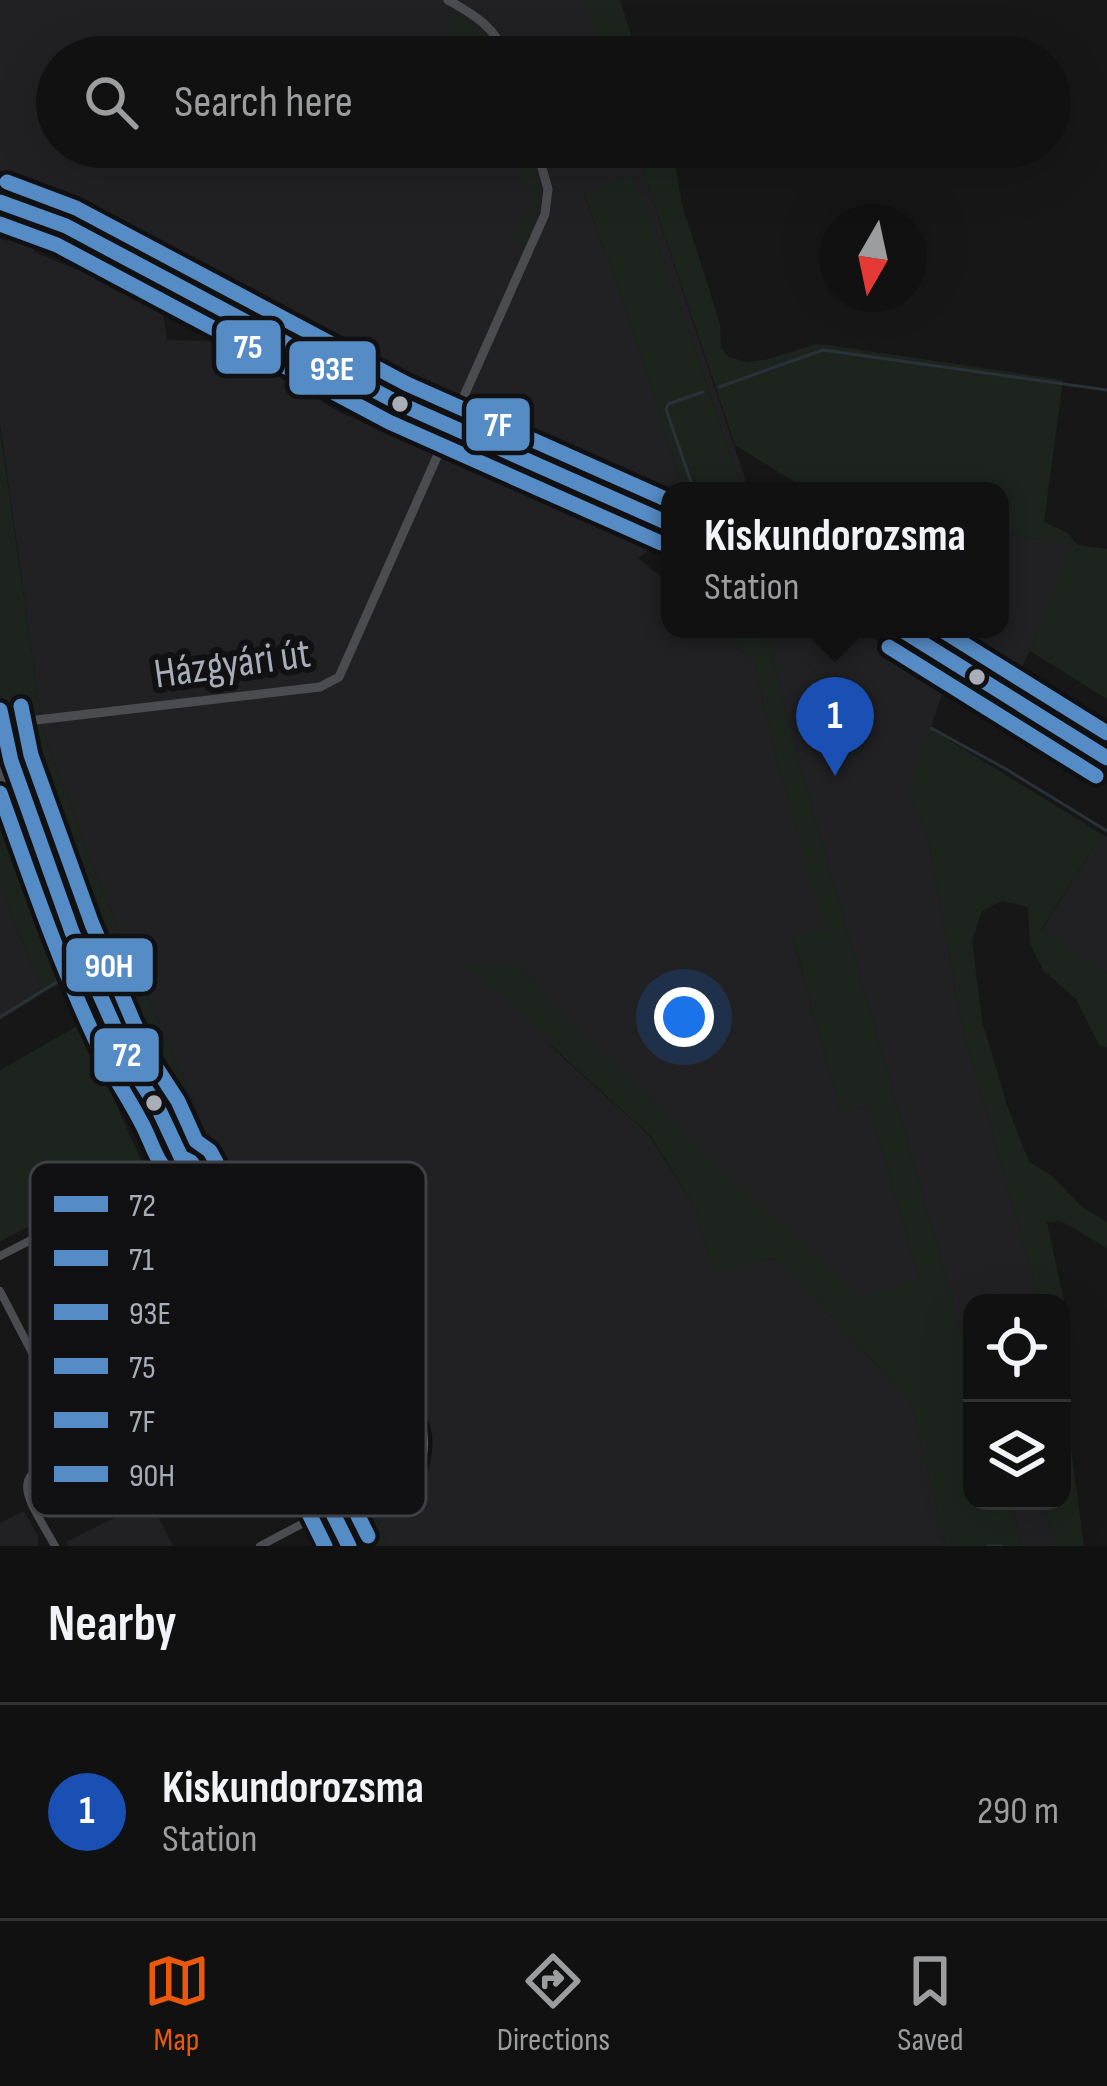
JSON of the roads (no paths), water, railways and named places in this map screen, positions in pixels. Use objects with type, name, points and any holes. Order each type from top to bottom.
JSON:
[{"type":"main road","points":[[0,202],[67,226],[321,364],[661,520]]},
{"type":"main road","points":[[0,212],[92,239]]},
{"type":"main road","points":[[914,638],[1107,758]]},
{"type":"main road","points":[[1,721],[54,888],[114,1030],[181,1157],[192,1162]]},
{"type":"main road","points":[[0,765],[26,837],[54,888]]},
{"type":"main road","points":[[114,1030],[166,1162]]},
{"type":"main road","points":[[179,1162],[181,1157]]},
{"type":"main road","points":[[334,1516],[349,1546]]},
{"type":"street","points":[[448,0],[489,27],[494,36]]},
{"type":"street","points":[[450,426],[545,214],[548,189],[542,168]]},
{"type":"street","name":"Házgyári út","points":[[1,721],[333,682],[342,673],[450,426]]},
{"type":"street","points":[[0,1256],[30,1241]]},
{"type":"street","points":[[0,1291],[30,1349]]},
{"type":"street","points":[[38,1516],[55,1546]]},
{"type":"street","points":[[260,1546],[317,1516]]},
{"type":"waterway","points":[[11,183],[49,198]]},
{"type":"waterway","points":[[72,207],[159,249]]},
{"type":"waterway","points":[[175,259],[283,318]]},
{"type":"waterway","points":[[299,327],[444,398]]},
{"type":"waterway","points":[[719,387],[823,350],[1107,390]]},
{"type":"waterway","points":[[691,482],[666,409],[668,404],[703,392]]},
{"type":"waterway","points":[[473,411],[661,494]]},
{"type":"waterway","points":[[931,728],[1107,831]]},
{"type":"waterway","points":[[0,814],[65,970]]},
{"type":"waterway","points":[[0,1017],[65,977],[74,977],[116,1073]]},
{"type":"waterway","points":[[988,1546],[1002,1546]]},
{"type":"place","name":"Kiskundorozsma","points":[[835,776]]}]
